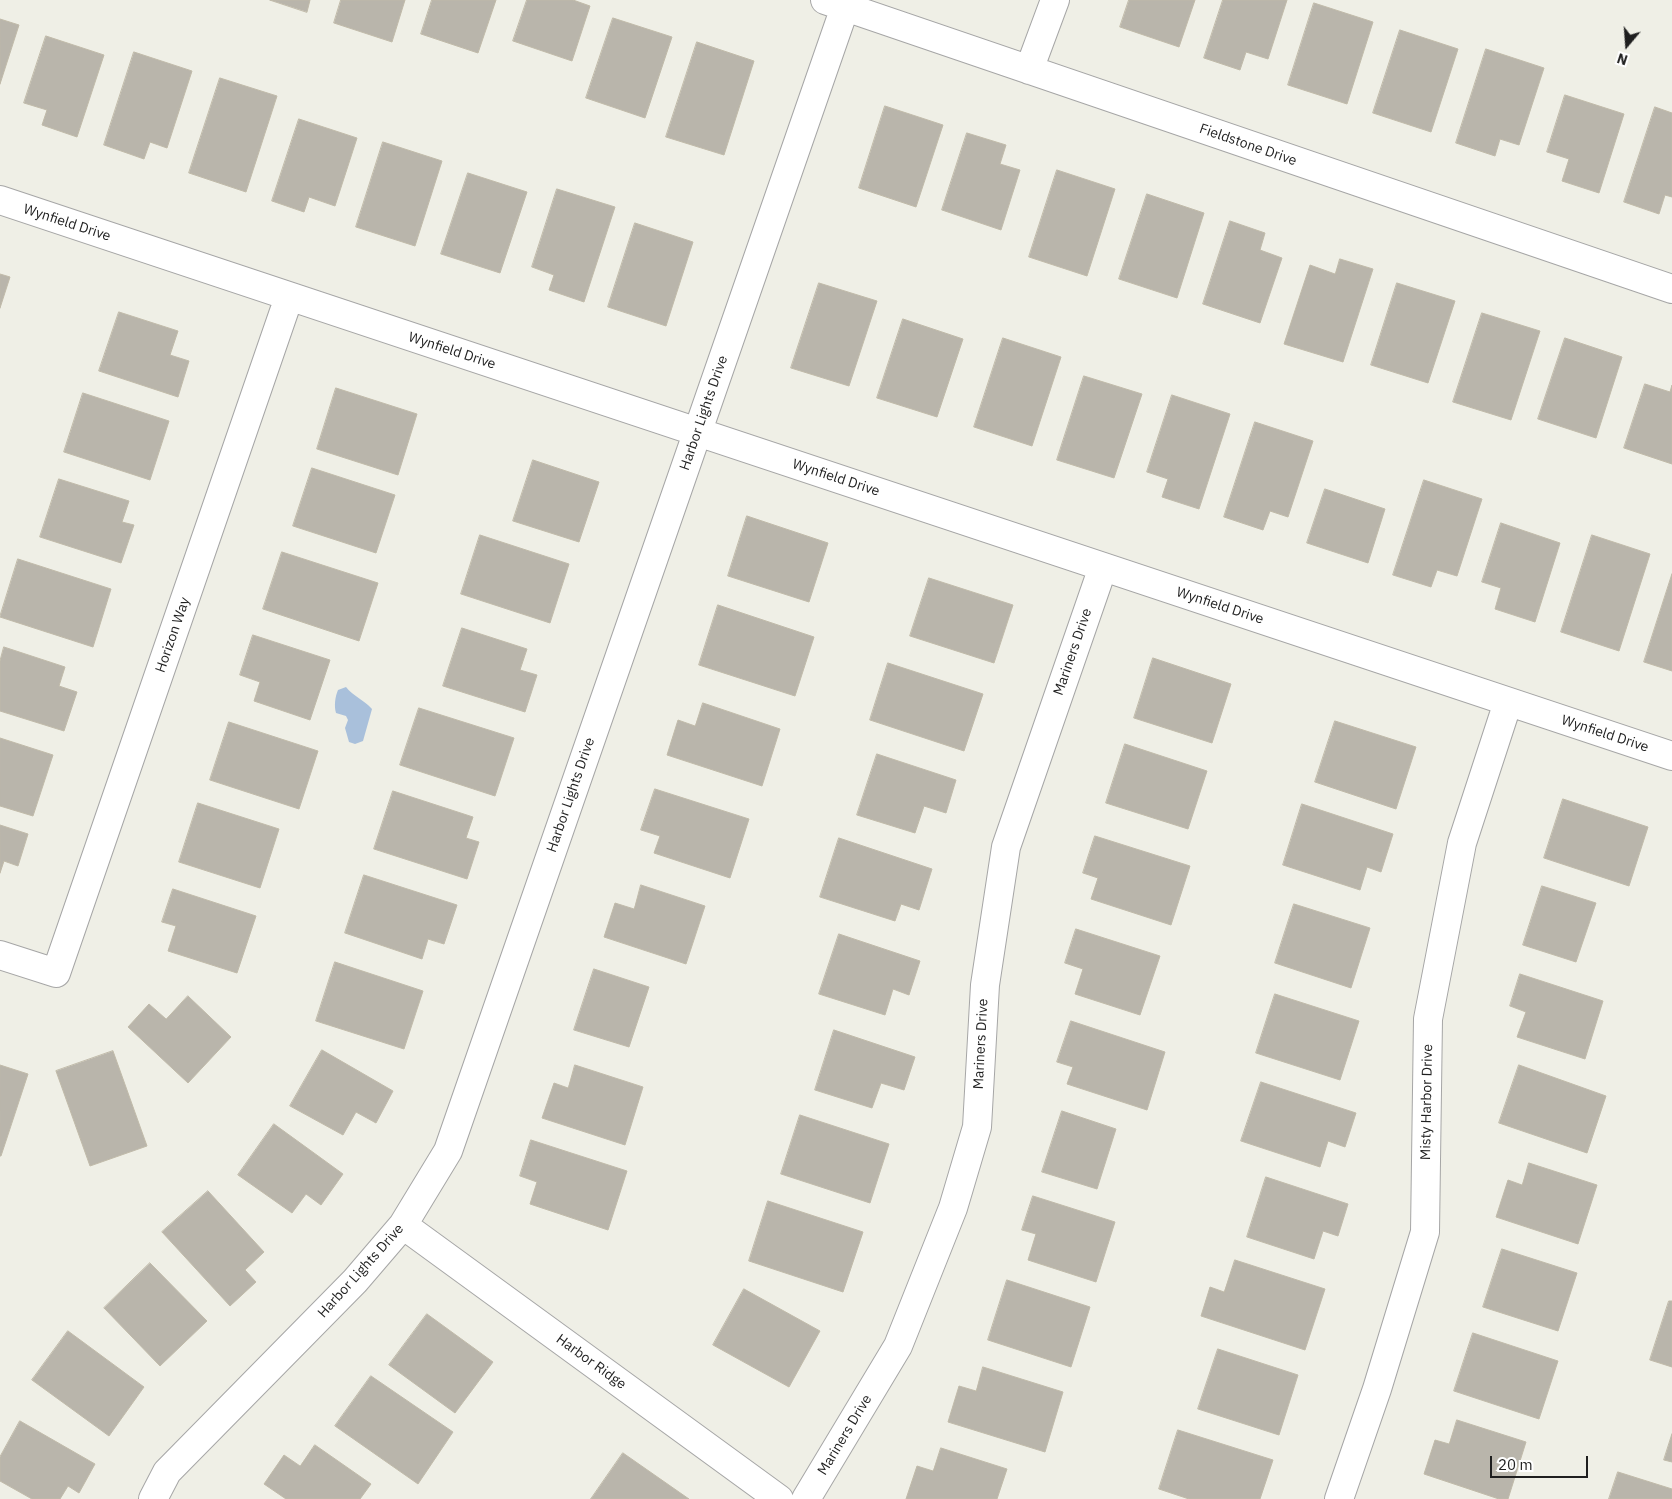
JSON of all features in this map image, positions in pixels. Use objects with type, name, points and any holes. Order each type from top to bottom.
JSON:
[{"type":"street","points":[[1029,70],[1055,0]]},
{"type":"street","name":"Fieldstone Drive","points":[[835,4],[1672,289]]},
{"type":"street","name":"Harbor Lights Drive","points":[[153,1499],[168,1472],[355,1281],[403,1225],[448,1151],[697,432],[835,4]]},
{"type":"street","name":"Wynfield Drive","points":[[0,200],[1672,756]]},
{"type":"street","name":"Horizon Way","points":[[0,955],[56,973],[289,297]]},
{"type":"street","name":"Mariners Drive","points":[[806,1499],[898,1346],[953,1208],[977,1127],[984,985],[1006,847],[1102,567]]},
{"type":"street","name":"Misty Harbor Drive","points":[[1339,1499],[1377,1389],[1426,1232],[1428,1020],[1462,843],[1508,702]]},
{"type":"street","name":"Harbor Ridge","points":[[403,1225],[779,1499]]},
{"type":"water","points":[[346,687],[372,709],[363,741],[355,744],[349,742],[345,728],[348,720],[346,716],[336,713],[335,710],[338,690]]},
{"type":"building","points":[[270,0],[310,0],[307,12]]},
{"type":"building","points":[[341,0],[405,0],[392,42],[334,23]]},
{"type":"building","points":[[432,0],[496,0],[478,53],[421,34]]},
{"type":"building","points":[[527,0],[573,0],[590,6],[572,61],[513,41]]},
{"type":"building","points":[[1129,0],[1195,0],[1179,47],[1120,27]]},
{"type":"building","points":[[1223,0],[1287,0],[1268,59],[1246,52],[1240,70],[1204,58]]},
{"type":"building","points":[[1314,3],[1373,22],[1347,104],[1288,85]]},
{"type":"building","points":[[613,18],[672,37],[645,118],[586,98]]},
{"type":"building","points":[[0,19],[19,25],[0,84]]},
{"type":"building","points":[[1400,30],[1458,49],[1431,132],[1373,113]]},
{"type":"building","points":[[46,36],[104,55],[77,137],[42,125],[47,110],[24,103]]},
{"type":"building","points":[[697,42],[754,61],[724,155],[666,137]]},
{"type":"building","points":[[1486,49],[1544,68],[1519,145],[1500,139],[1495,156],[1456,143]]},
{"type":"building","points":[[134,52],[192,71],[167,148],[150,142],[144,159],[104,145]]},
{"type":"building","points":[[220,78],[277,96],[246,192],[189,173]]},
{"type":"building","points":[[1565,95],[1624,114],[1599,193],[1562,181],[1569,159],[1547,152]]},
{"type":"building","points":[[885,106],[943,125],[916,207],[859,188]]},
{"type":"building","points":[[1655,107],[1672,113],[1672,197],[1665,195],[1659,214],[1624,202]]},
{"type":"building","points":[[299,119],[357,138],[335,206],[309,197],[304,212],[272,201]]},
{"type":"building","points":[[967,133],[1006,145],[1000,164],[1020,170],[1001,230],[942,210]]},
{"type":"building","points":[[383,142],[442,161],[415,246],[356,227]]},
{"type":"building","points":[[1057,170],[1115,189],[1087,276],[1029,257]]},
{"type":"building","points":[[468,173],[527,192],[500,273],[441,254]]},
{"type":"building","points":[[557,189],[615,207],[584,302],[549,290],[554,275],[532,267]]},
{"type":"building","points":[[1147,194],[1204,213],[1177,298],[1119,279]]},
{"type":"building","points":[[1230,221],[1265,233],[1260,250],[1282,258],[1260,323],[1203,304]]},
{"type":"building","points":[[635,223],[693,242],[666,326],[608,307]]},
{"type":"building","points":[[1340,259],[1373,269],[1343,362],[1284,344],[1310,265],[1335,274]]},
{"type":"building","points":[[0,274],[10,277],[0,308]]},
{"type":"building","points":[[819,283],[877,301],[849,386],[791,368]]},
{"type":"building","points":[[1397,283],[1455,301],[1428,383],[1371,365]]},
{"type":"building","points":[[119,312],[178,331],[170,355],[189,361],[178,397],[99,371]]},
{"type":"building","points":[[1482,313],[1540,331],[1511,420],[1453,402]]},
{"type":"building","points":[[903,319],[963,339],[937,417],[877,398]]},
{"type":"building","points":[[1003,338],[1061,357],[1032,446],[974,427]]},
{"type":"building","points":[[1565,338],[1622,357],[1596,438],[1538,419]]},
{"type":"building","points":[[1084,376],[1142,394],[1114,478],[1057,460]]},
{"type":"building","points":[[1645,384],[1670,392],[1672,385],[1672,464],[1624,448]]},
{"type":"building","points":[[336,388],[417,414],[398,475],[317,449]]},
{"type":"building","points":[[83,393],[169,421],[150,480],[64,452]]},
{"type":"building","points":[[1172,395],[1230,414],[1199,509],[1162,497],[1168,479],[1147,472]]},
{"type":"building","points":[[1255,422],[1313,441],[1288,517],[1270,511],[1263,530],[1224,517]]},
{"type":"building","points":[[533,460],[599,482],[579,542],[513,521]]},
{"type":"building","points":[[312,468],[395,495],[376,553],[293,526]]},
{"type":"building","points":[[59,479],[129,501],[122,522],[134,525],[121,563],[40,537]]},
{"type":"building","points":[[1424,480],[1482,499],[1457,576],[1437,570],[1431,587],[1393,575]]},
{"type":"building","points":[[1325,489],[1385,509],[1368,563],[1307,543]]},
{"type":"building","points":[[747,516],[828,543],[809,602],[728,576]]},
{"type":"building","points":[[1501,523],[1560,543],[1535,622],[1495,609],[1501,588],[1482,582]]},
{"type":"building","points":[[480,535],[569,564],[550,623],[461,594]]},
{"type":"building","points":[[1592,535],[1650,554],[1619,651],[1561,632]]},
{"type":"building","points":[[282,552],[378,583],[359,641],[263,609]]},
{"type":"building","points":[[18,559],[111,589],[93,647],[0,617]]},
{"type":"building","points":[[1672,574],[1672,671],[1644,662]]},
{"type":"building","points":[[929,578],[1013,605],[994,663],[910,636]]},
{"type":"building","points":[[718,605],[814,637],[795,696],[699,665]]},
{"type":"building","points":[[462,628],[527,649],[520,670],[537,675],[525,712],[443,686]]},
{"type":"building","points":[[253,635],[330,660],[310,720],[254,701],[260,682],[240,675]]},
{"type":"building","points":[[4,647],[65,667],[59,686],[77,692],[64,731],[0,711],[0,661]]},
{"type":"building","points":[[1153,658],[1231,684],[1212,743],[1134,718]]},
{"type":"building","points":[[888,663],[983,694],[964,751],[870,720]]},
{"type":"building","points":[[703,703],[780,729],[762,786],[667,755],[678,720],[695,726]]},
{"type":"building","points":[[419,708],[514,738],[495,796],[400,765]]},
{"type":"building","points":[[1335,721],[1416,747],[1396,809],[1315,782]]},
{"type":"building","points":[[229,722],[318,751],[299,809],[210,780]]},
{"type":"building","points":[[0,738],[53,755],[33,816],[0,806]]},
{"type":"building","points":[[1125,744],[1207,771],[1188,829],[1106,803]]},
{"type":"building","points":[[877,754],[956,780],[946,813],[924,806],[915,833],[857,815]]},
{"type":"building","points":[[655,789],[749,819],[730,878],[654,853],[660,836],[641,830]]},
{"type":"building","points":[[393,791],[473,817],[466,838],[479,842],[467,879],[374,849]]},
{"type":"building","points":[[1563,799],[1648,827],[1629,886],[1544,858]]},
{"type":"building","points":[[198,803],[279,829],[260,888],[179,862]]},
{"type":"building","points":[[1302,804],[1393,834],[1381,872],[1367,867],[1360,890],[1283,865]]},
{"type":"building","points":[[0,825],[28,834],[18,866],[4,861],[0,873]]},
{"type":"building","points":[[1095,836],[1190,866],[1171,925],[1091,899],[1098,878],[1083,873]]},
{"type":"building","points":[[839,838],[932,869],[919,910],[901,904],[895,921],[820,897]]},
{"type":"building","points":[[364,875],[457,905],[444,944],[428,939],[422,959],[345,933]]},
{"type":"building","points":[[641,885],[705,906],[686,964],[604,937],[615,903],[634,909]]},
{"type":"building","points":[[1542,886],[1596,903],[1576,962],[1523,945]]},
{"type":"building","points":[[173,889],[256,916],[237,973],[168,951],[176,926],[162,922]]},
{"type":"building","points":[[1294,904],[1370,928],[1351,988],[1275,963]]},
{"type":"building","points":[[1076,929],[1160,956],[1140,1015],[1075,994],[1083,969],[1065,963]]},
{"type":"building","points":[[839,934],[920,961],[909,995],[893,989],[885,1015],[819,994]]},
{"type":"building","points":[[335,962],[423,991],[404,1049],[316,1021]]},
{"type":"building","points":[[594,969],[649,987],[629,1047],[574,1030]]},
{"type":"building","points":[[1520,974],[1603,1001],[1585,1059],[1517,1037],[1526,1012],[1510,1006]]},
{"type":"building","points":[[1275,994],[1359,1021],[1340,1080],[1256,1053]]},
{"type":"building","points":[[188,996],[231,1037],[188,1083],[128,1027],[149,1004],[166,1019]]},
{"type":"building","points":[[1071,1021],[1165,1052],[1147,1110],[1067,1084],[1073,1067],[1057,1062]]},
{"type":"building","points":[[834,1030],[915,1057],[904,1090],[881,1083],[872,1108],[815,1090]]},
{"type":"building","points":[[322,1050],[393,1091],[376,1123],[356,1112],[343,1135],[290,1106]]},
{"type":"building","points":[[113,1051],[147,1146],[90,1166],[56,1071]]},
{"type":"building","points":[[0,1065],[28,1074],[1,1156],[0,1156]]},
{"type":"building","points":[[575,1065],[643,1087],[625,1145],[542,1118],[554,1083],[568,1088]]},
{"type":"building","points":[[1519,1065],[1606,1096],[1587,1153],[1499,1123]]},
{"type":"building","points":[[1261,1082],[1356,1113],[1345,1147],[1328,1141],[1320,1167],[1241,1141]]},
{"type":"building","points":[[1062,1111],[1116,1129],[1097,1189],[1042,1172]]},
{"type":"building","points":[[800,1115],[889,1144],[870,1203],[781,1174]]},
{"type":"building","points":[[274,1124],[343,1174],[321,1205],[306,1194],[292,1213],[238,1175]]},
{"type":"building","points":[[531,1140],[627,1171],[608,1230],[530,1204],[537,1182],[520,1176]]},
{"type":"building","points":[[1529,1163],[1597,1185],[1578,1244],[1496,1217],[1508,1180],[1522,1185]]},
{"type":"building","points":[[1266,1177],[1348,1204],[1338,1236],[1323,1231],[1314,1259],[1247,1237]]},
{"type":"building","points":[[208,1191],[264,1252],[245,1270],[256,1282],[230,1306],[162,1232]]},
{"type":"building","points":[[1033,1196],[1115,1222],[1096,1282],[1028,1260],[1036,1234],[1022,1230]]},
{"type":"building","points":[[768,1201],[863,1232],[843,1292],[749,1261]]},
{"type":"building","points":[[1502,1249],[1577,1273],[1558,1331],[1483,1307]]},
{"type":"building","points":[[1235,1260],[1325,1289],[1305,1350],[1201,1316],[1210,1287],[1224,1292]]},
{"type":"building","points":[[150,1263],[207,1321],[160,1366],[104,1308]]},
{"type":"building","points":[[1007,1280],[1090,1307],[1071,1367],[988,1340]]},
{"type":"building","points":[[744,1289],[820,1331],[789,1387],[713,1345]]},
{"type":"building","points":[[1669,1301],[1672,1301],[1672,1367],[1650,1360]]},
{"type":"building","points":[[427,1314],[493,1362],[455,1413],[389,1365]]},
{"type":"building","points":[[68,1331],[144,1387],[109,1436],[32,1380]]},
{"type":"building","points":[[1473,1333],[1558,1361],[1539,1419],[1454,1391]]},
{"type":"building","points":[[1218,1349],[1298,1375],[1279,1435],[1198,1409]]},
{"type":"building","points":[[983,1367],[1063,1392],[1045,1452],[948,1422],[959,1386],[976,1391]]},
{"type":"building","points":[[371,1376],[453,1432],[418,1484],[335,1426]]},
{"type":"building","points":[[1457,1420],[1526,1442],[1508,1499],[1499,1499],[1424,1474],[1435,1440],[1449,1444]]},
{"type":"building","points":[[20,1421],[95,1464],[79,1493],[68,1486],[60,1499],[32,1499],[0,1481],[0,1457]]},
{"type":"building","points":[[1178,1430],[1273,1460],[1260,1499],[1189,1499],[1159,1489]]},
{"type":"building","points":[[1672,1434],[1672,1462],[1664,1460]]},
{"type":"building","points":[[315,1445],[371,1484],[360,1499],[286,1499],[264,1484],[284,1455],[300,1466]]},
{"type":"building","points":[[941,1448],[1007,1469],[997,1499],[906,1499],[917,1466],[933,1471]]},
{"type":"building","points":[[623,1453],[689,1499],[591,1499]]},
{"type":"building","points":[[1618,1472],[1672,1489],[1672,1499],[1609,1499]]}]
